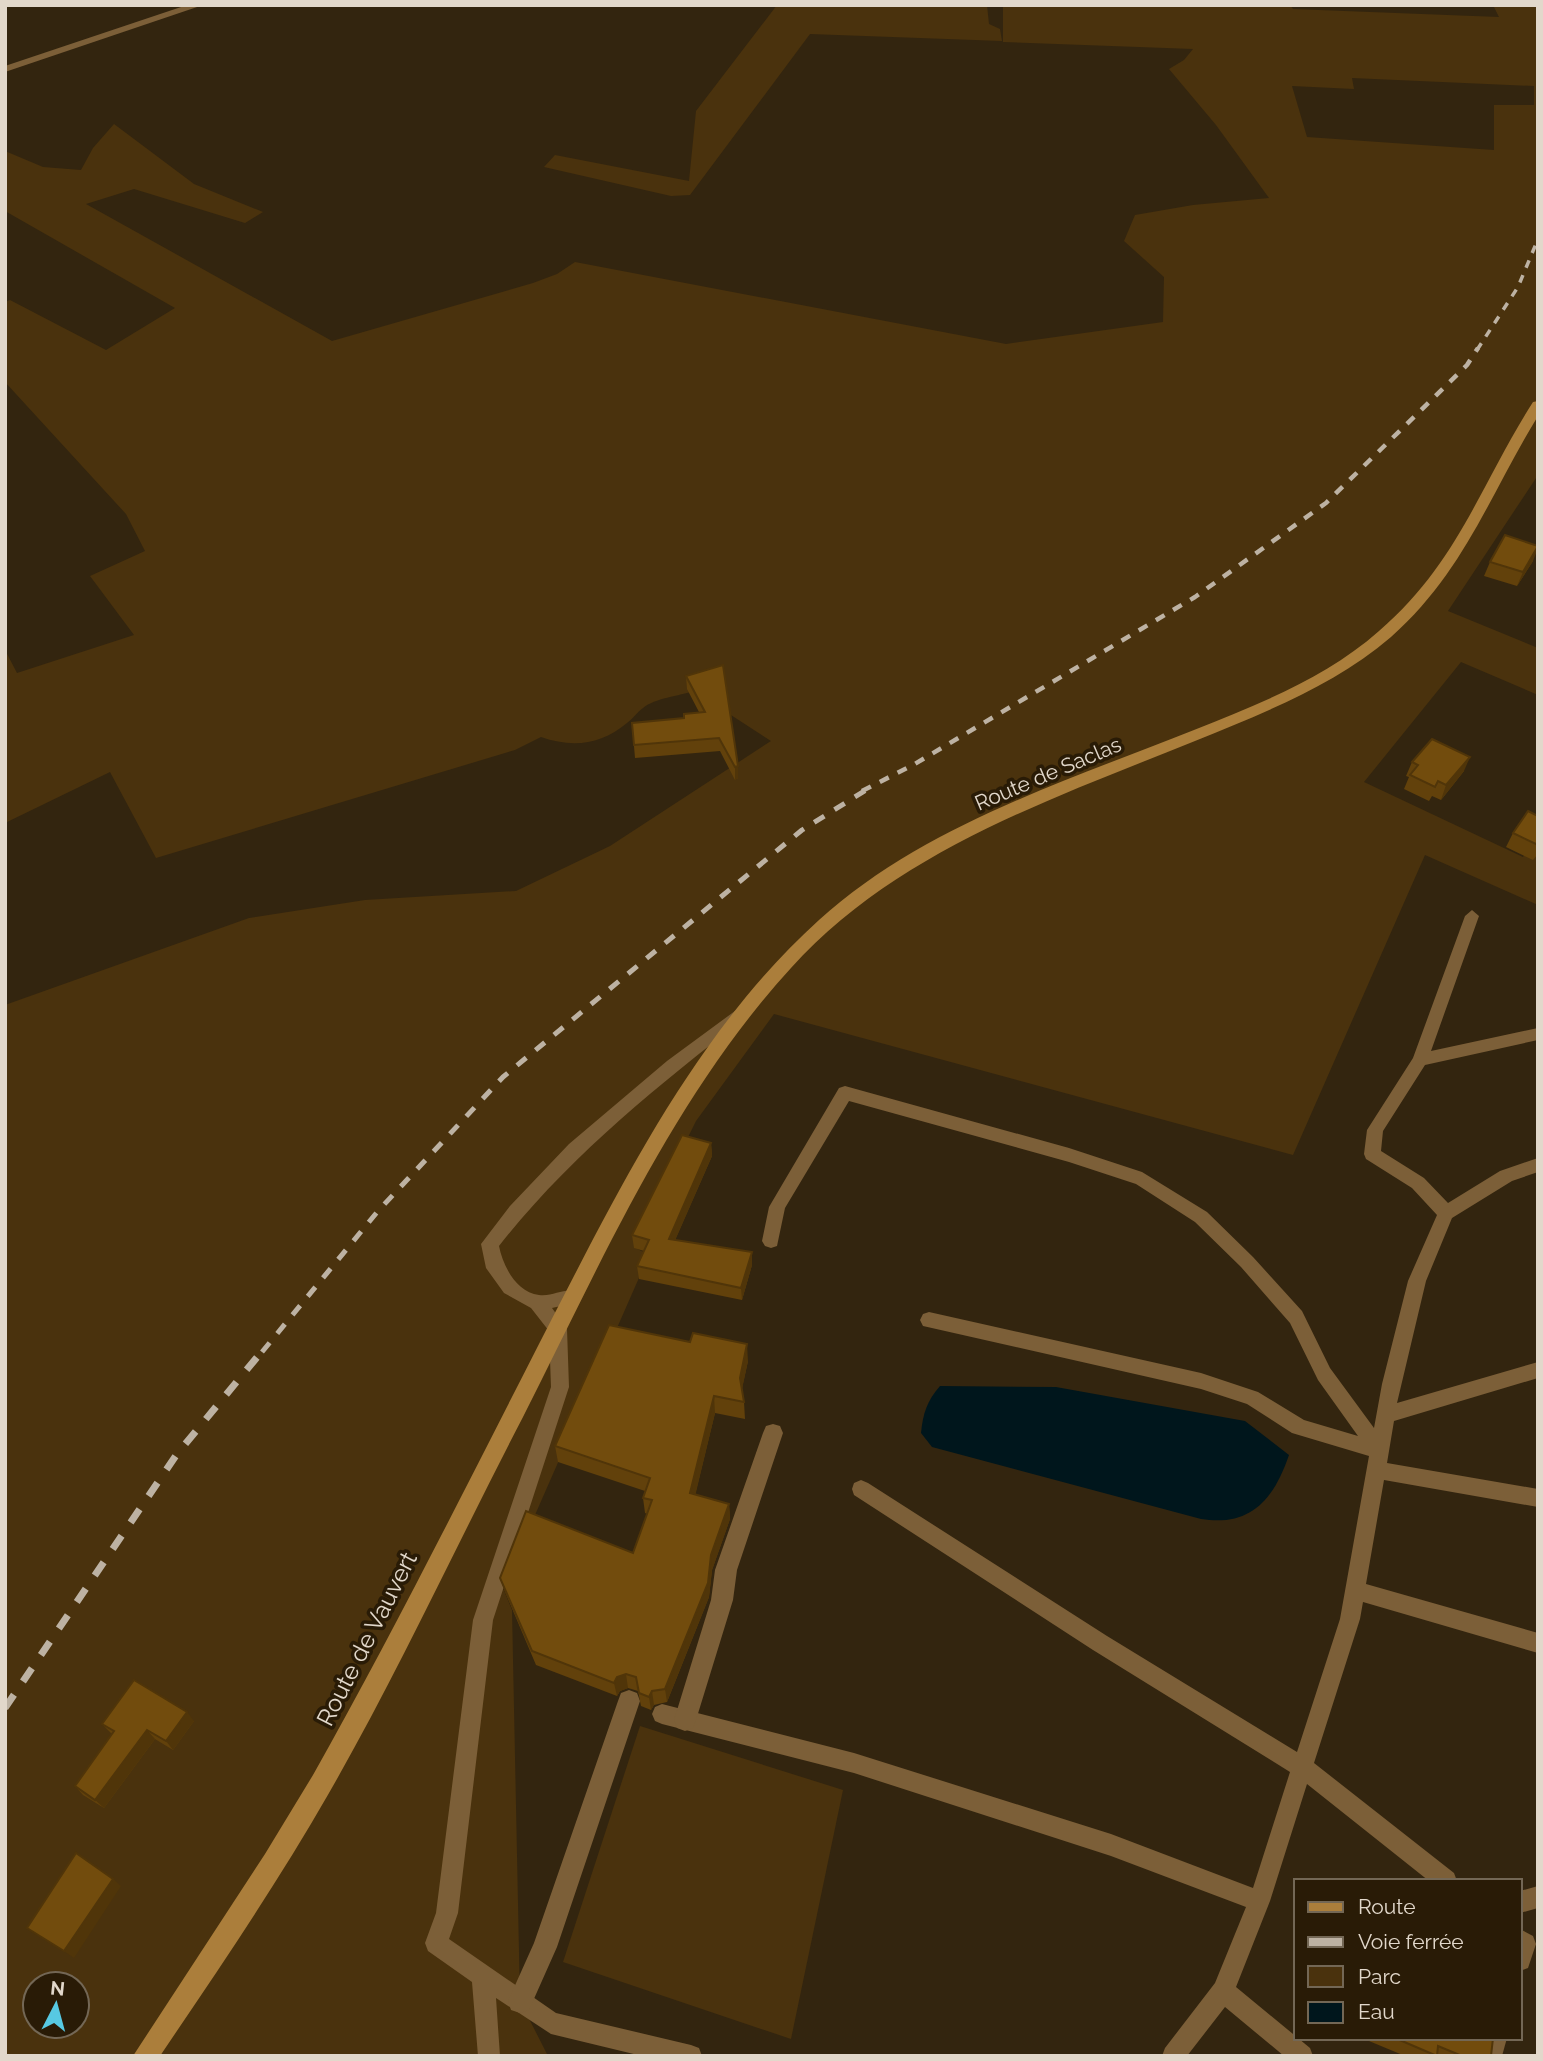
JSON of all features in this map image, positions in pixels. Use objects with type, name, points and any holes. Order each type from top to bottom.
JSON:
[{"type":"main road","name":"Route de Saclas","points":[[610,1232],[673,1114],[721,1040],[790,957],[849,904],[897,872],[980,825],[1268,705],[1357,656],[1394,624],[1456,554],[1538,405]]},
{"type":"main road","name":"Route de Vauvert","points":[[145,2056],[289,1836],[342,1746],[558,1329],[572,1297],[610,1232]]},
{"type":"street","points":[[5,69],[198,5]]},
{"type":"street","points":[[685,1720],[722,1600],[726,1570],[773,1433]]},
{"type":"street","points":[[520,2001],[545,1947],[629,1701]]},
{"type":"lane","points":[[1446,1213],[1418,1183],[1372,1154],[1376,1130],[1419,1060],[1472,916]]},
{"type":"lane","points":[[691,2056],[551,2024],[436,1943],[447,1913],[483,1620],[560,1387],[558,1329],[537,1303],[510,1288],[495,1268],[489,1244],[515,1211],[618,1110],[744,1010]]},
{"type":"lane","points":[[1419,1060],[1538,1034]]},
{"type":"lane","points":[[771,1241],[777,1208],[845,1093],[1069,1155],[1142,1179],[1200,1217],[1296,1317],[1324,1374],[1378,1460]]},
{"type":"lane","points":[[1173,2056],[1223,1991],[1259,1901],[1350,1619],[1386,1415],[1417,1281],[1446,1213],[1506,1176],[1538,1165]]},
{"type":"lane","points":[[537,1303],[572,1297]]},
{"type":"lane","points":[[929,1320],[1201,1381],[1252,1398],[1299,1427],[1378,1460],[1538,1498]]},
{"type":"lane","points":[[1386,1415],[1538,1370]]},
{"type":"lane","points":[[861,1489],[1100,1643],[1302,1767],[1443,1879]]},
{"type":"lane","points":[[1355,1590],[1538,1643]]},
{"type":"lane","points":[[662,1714],[854,1763],[1111,1845],[1259,1901]]},
{"type":"lane","points":[[483,1975],[489,2056]]},
{"type":"lane","points":[[1223,1991],[1303,2056]]},
{"type":"green space","points":[[777,5],[987,5],[989,24],[1000,29],[1002,41],[810,34],[690,195],[671,196],[544,167],[555,155],[689,181],[696,111]]},
{"type":"green space","points":[[1003,5],[1290,5],[1293,9],[1499,17],[1493,5],[1538,5],[1538,475],[1448,611],[1538,648],[1538,695],[1461,662],[1364,782],[1523,857],[1538,837],[1538,905],[1425,855],[1293,1155],[774,1014],[696,1121],[634,1247],[649,1255],[503,1588],[512,1610],[520,2001],[548,2056],[5,2056],[5,1005],[249,918],[365,900],[516,891],[610,846],[771,741],[694,691],[648,705],[617,730],[597,740],[564,743],[541,737],[515,750],[156,858],[110,772],[5,823],[5,650],[17,673],[134,635],[90,576],[145,551],[126,514],[5,382],[5,302],[10,300],[106,350],[175,308],[5,211],[5,151],[43,167],[81,170],[93,148],[114,124],[194,184],[263,212],[245,223],[134,189],[86,204],[332,341],[533,283],[557,274],[575,262],[1006,344],[1163,322],[1164,277],[1124,241],[1135,215],[1193,205],[1269,198],[1216,125],[1169,69],[1184,60],[1193,49],[1003,42]],"holes":[[[1352,78],[1534,86],[1534,105],[1494,105],[1494,150],[1307,137],[1292,86],[1354,89]]]},
{"type":"green space","points":[[640,1726],[843,1790],[791,2039],[563,1962]]},
{"type":"water","points":[[940,1386],[1056,1387],[1245,1421],[1289,1455],[1268,1497],[1247,1514],[1234,1519],[1201,1519],[932,1447],[921,1433],[924,1413]]},
{"type":"building","points":[[1505,535],[1538,546],[1523,572],[1490,562]]},
{"type":"building","points":[[723,665],[738,766],[735,767],[719,738],[634,745],[632,723],[684,718],[684,714],[705,712],[686,676]]},
{"type":"building","points":[[1432,739],[1470,757],[1446,785],[1438,781],[1435,787],[1410,775],[1418,765],[1412,762]]},
{"type":"building","points":[[1528,811],[1538,816],[1538,845],[1513,833]]},
{"type":"building","points":[[682,1135],[711,1143],[669,1239],[752,1252],[741,1288],[637,1266],[649,1240],[632,1235]]},
{"type":"building","points":[[609,1325],[690,1342],[693,1333],[747,1344],[740,1378],[744,1402],[714,1396],[690,1493],[729,1504],[711,1555],[708,1583],[665,1689],[652,1691],[649,1697],[639,1693],[636,1677],[626,1674],[617,1677],[614,1683],[532,1651],[500,1578],[526,1511],[633,1553],[652,1500],[643,1498],[650,1478],[555,1446]]},
{"type":"building","points":[[134,1680],[187,1712],[166,1741],[147,1730],[95,1800],[75,1786],[114,1731],[102,1724]]},
{"type":"building","points":[[76,1853],[113,1879],[64,1951],[27,1928]]},
{"type":"building","points":[[1400,2040],[1493,2040],[1491,2056],[1462,2056],[1438,2046],[1437,2056]]},
{"type":"railway","points":[[1477,350],[1518,287],[1538,239]]},
{"type":"railway","points":[[862,791],[913,765],[1195,597],[1326,503],[1467,365],[1478,348]]},
{"type":"railway","points":[[262,1352],[378,1211],[503,1077],[802,830],[866,790]]},
{"type":"railway","points":[[5,1708],[177,1454],[263,1350]]}]
